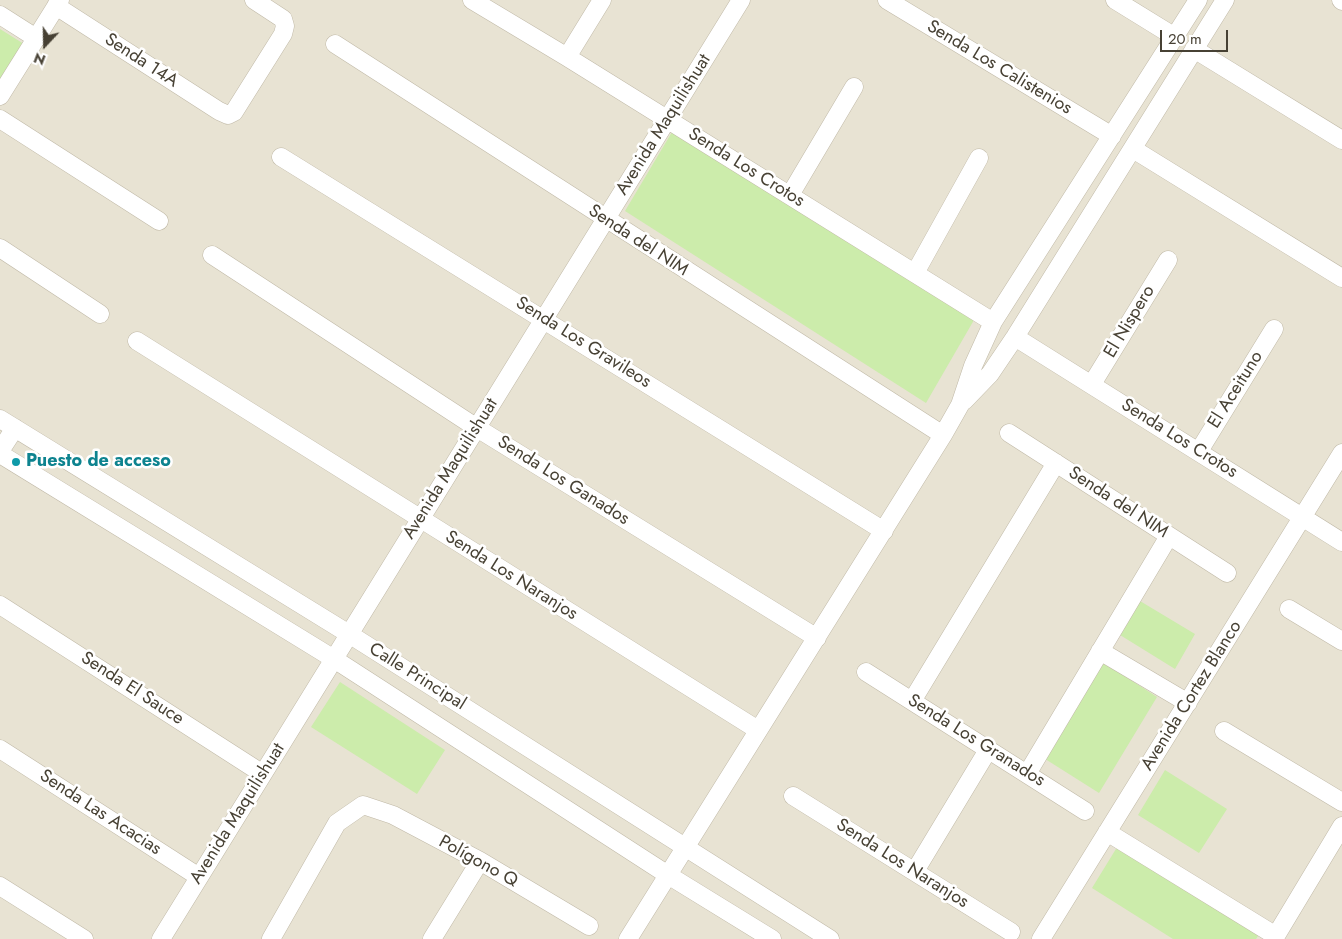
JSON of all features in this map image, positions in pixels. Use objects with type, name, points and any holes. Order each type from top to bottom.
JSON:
[{"type":"street","name":"Senda 14A","points":[[58,3],[219,111],[228,114],[234,112],[283,34],[285,26],[283,19],[254,0]]},
{"type":"street","name":"Senda Los Crotos","points":[[472,0],[993,322]]},
{"type":"street","points":[[567,57],[602,0]]},
{"type":"street","name":"Avenida Maquilishuat","points":[[161,939],[741,0]]},
{"type":"street","name":"Senda Los Calistenios","points":[[887,0],[1112,136]]},
{"type":"street","points":[[1115,0],[1175,37]]},
{"type":"street","points":[[628,939],[943,435],[960,405],[973,366],[993,322],[1198,0]]},
{"type":"street","points":[[960,405],[990,374],[1015,337],[1225,0]]},
{"type":"street","points":[[0,96],[58,3]]},
{"type":"street","points":[[0,15],[36,38]]},
{"type":"street","name":"Senda del NIM","points":[[335,44],[605,220],[943,435]]},
{"type":"street","points":[[1194,49],[1342,140]]},
{"type":"street","points":[[790,195],[854,87]]},
{"type":"street","points":[[0,119],[159,221]]},
{"type":"street","points":[[1133,149],[1342,278]]},
{"type":"street","name":"Senda Los Gravileos","points":[[281,157],[884,531]]},
{"type":"street","points":[[915,273],[979,158]]},
{"type":"street","points":[[0,248],[100,314]]},
{"type":"street","name":"Senda Los Ganados","points":[[212,255],[477,428],[817,638]]},
{"type":"street","name":"El Nispero","points":[[1092,384],[1168,260]]},
{"type":"street","name":"El Aceituno","points":[[1199,451],[1274,329]]},
{"type":"street","name":"Senda Los Crotos","points":[[1015,337],[1342,542]]},
{"type":"street","name":"Senda Los Naranjos","points":[[137,342],[758,730]]},
{"type":"street","points":[[0,452],[8,424]]},
{"type":"street","name":"Calle Principal","points":[[8,424],[349,634],[830,939]]},
{"type":"street","name":"Senda del NIM","points":[[1009,433],[1227,573]]},
{"type":"street","name":"Calle Principal","points":[[0,452],[334,659],[668,875],[772,939]]},
{"type":"street","name":"Avenida Cortez Blanco","points":[[1040,939],[1342,453]]},
{"type":"street","points":[[912,701],[1056,463]]},
{"type":"street","points":[[1027,774],[1169,536]]},
{"type":"street","name":"Senda El Sauce","points":[[0,604],[263,774]]},
{"type":"street","points":[[1289,609],[1342,641]]},
{"type":"street","points":[[1100,651],[1188,703]]},
{"type":"street","name":"Senda Los Granados","points":[[866,672],[1085,811]]},
{"type":"street","points":[[1224,731],[1342,802]]},
{"type":"street","name":"Senda Las Acacias","points":[[0,749],[199,877]]},
{"type":"street","points":[[915,871],[988,750]]},
{"type":"street","name":"Senda Los Naranjos","points":[[793,796],[1012,932]]},
{"type":"street","name":"Polígono Q","points":[[271,939],[337,823],[363,805],[393,815],[480,861],[589,926]]},
{"type":"street","points":[[1107,832],[1275,937],[1342,826]]},
{"type":"street","points":[[432,939],[480,861]]},
{"type":"street","points":[[0,886],[84,939]]},
{"type":"shaded area","points":[[0,0],[1342,0],[1342,939],[0,939]]},
{"type":"green space","points":[[0,29],[24,44],[0,82]]},
{"type":"green space","points":[[672,132],[974,320],[926,403],[625,211]]},
{"type":"green space","points":[[1140,601],[1195,634],[1175,669],[1120,635]]},
{"type":"green space","points":[[1103,662],[1157,697],[1099,793],[1042,757]]},
{"type":"green space","points":[[340,682],[445,750],[417,794],[311,727]]},
{"type":"green space","points":[[1165,770],[1227,809],[1199,853],[1138,815]]},
{"type":"green space","points":[[1119,844],[1260,933],[1256,939],[1173,939],[1092,888]]},
{"type":"place","name":"Puesto de acceso","points":[[16,462]]}]
